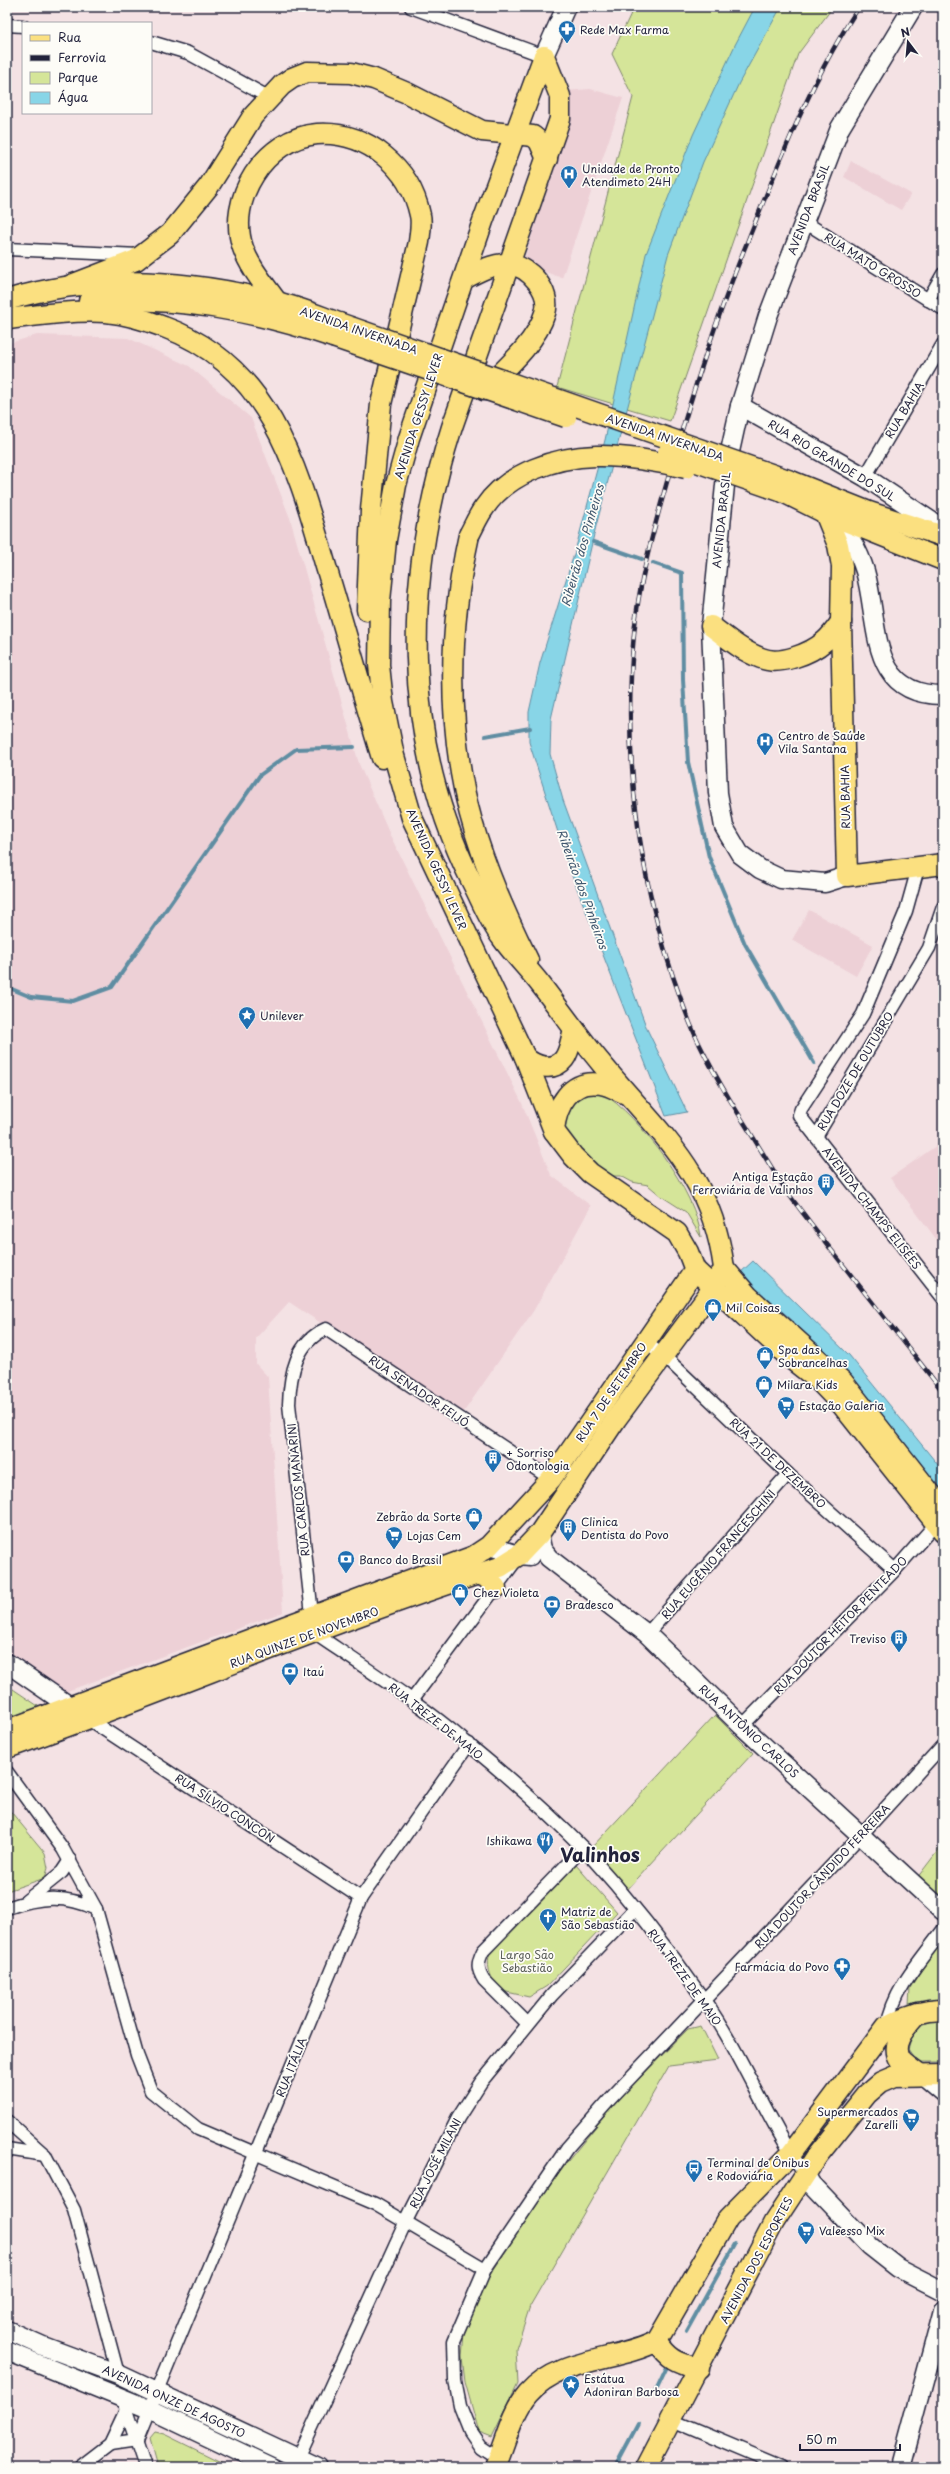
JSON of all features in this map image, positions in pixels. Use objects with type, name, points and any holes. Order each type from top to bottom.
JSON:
[{"type":"main road","name":"AVENIDA GESSY LEVER","points":[[566,7],[544,56],[513,134],[409,438],[396,485],[386,540],[380,601],[379,665],[389,734],[412,818],[525,1057],[554,1131],[573,1156],[590,1173],[677,1233],[688,1252],[695,1270]]},
{"type":"main road","name":"AVENIDA BRASIL","points":[[913,7],[840,128],[768,316],[740,406],[727,465],[711,626],[718,793],[724,827],[740,854],[760,869],[781,879],[825,883],[847,876],[943,864]]},
{"type":"main road","points":[[544,56],[560,96],[560,119],[547,159],[508,264],[439,466],[420,563],[416,636],[422,722],[439,800],[450,833],[466,869],[501,937],[540,983],[574,1029],[626,1094],[660,1129],[691,1170],[704,1194],[721,1248],[724,1268],[748,1296],[843,1382],[941,1520]]},
{"type":"main road","points":[[71,285],[125,265],[144,255],[170,234],[209,186],[253,116],[292,78],[307,72],[351,73],[374,79],[407,93],[482,131],[533,136],[539,141],[547,159]]},
{"type":"main road","points":[[277,302],[252,267],[243,248],[239,229],[238,215],[242,199],[261,164],[274,151],[293,141],[316,134],[349,137],[387,158],[407,179],[414,193],[420,217],[419,242],[389,367],[377,443],[371,510],[367,609],[370,630],[379,665]]},
{"type":"main road","points":[[452,427],[474,399],[523,350],[539,327],[546,313],[547,303],[540,284],[531,275],[508,264],[482,269],[464,279]]},
{"type":"main road","name":"AVENIDA INVERNADA","points":[[7,300],[71,285],[157,281],[197,285],[277,302],[336,330],[784,489]]},
{"type":"main road","name":"AVENIDA INVERNADA","points":[[7,318],[32,308],[64,302],[132,298],[184,301],[336,330]]},
{"type":"main road","points":[[7,318],[84,312],[107,312],[154,323],[194,340],[229,365],[257,396],[280,432],[303,488],[382,758],[393,785],[412,818]]},
{"type":"main road","name":"RUA RIO GRANDE DO SUL","points":[[740,406],[865,476],[943,529]]},
{"type":"main road","points":[[540,983],[484,857],[461,772],[454,703],[455,622],[459,581],[469,535],[484,507],[504,487],[530,471],[564,459],[597,455],[668,464],[784,489],[870,512],[943,536]]},
{"type":"main road","points":[[784,489],[800,500],[830,515],[943,560]]},
{"type":"main road","points":[[830,515],[853,539],[865,572],[881,655],[889,670],[900,683],[913,690],[927,695],[943,695]]},
{"type":"main road","name":"RUA BAHIA","points":[[830,515],[842,566],[841,622],[847,876]]},
{"type":"main road","points":[[711,626],[739,648],[762,659],[784,660],[805,653],[825,642],[841,622]]},
{"type":"main road","points":[[525,1057],[537,1066],[557,1065],[564,1059],[574,1029]]},
{"type":"main road","points":[[554,1131],[555,1115],[560,1102],[569,1093],[583,1086],[600,1084],[626,1094]]},
{"type":"main road","name":"RUA 7 DE SETEMBRO","points":[[519,1555],[539,1534],[663,1355],[714,1288],[724,1268]]},
{"type":"main road","points":[[695,1270],[790,1358],[818,1380],[842,1406],[895,1475],[941,1520]]},
{"type":"main road","name":"RUA 7 DE SETEMBRO","points":[[489,1546],[551,1479],[695,1270]]},
{"type":"main road","name":"RUA ANTÔNIO CARLOS","points":[[539,1534],[542,1549],[549,1558],[647,1634],[742,1726],[943,1911]]},
{"type":"main road","points":[[489,1546],[519,1555],[549,1558]]},
{"type":"main road","name":"RUA QUINZE DE NOVEMBRO","points":[[7,1748],[88,1719],[198,1675],[474,1556],[489,1546]]},
{"type":"main road","name":"RUA QUINZE DE NOVEMBRO","points":[[7,1730],[71,1706],[313,1626],[500,1567],[519,1555]]},
{"type":"main road","points":[[477,1574],[486,1577],[496,1588]]},
{"type":"main road","points":[[7,1663],[88,1719]]},
{"type":"main road","points":[[497,2463],[515,2417],[528,2395],[543,2382],[558,2373],[594,2360],[657,2341],[728,2218],[791,2154],[887,2026],[918,2013],[943,2010]]},
{"type":"main road","points":[[917,2074],[900,2060],[898,2050],[901,2033],[918,2013]]},
{"type":"main road","name":"AVENIDA DOS ESPORTES","points":[[646,2467],[699,2369],[774,2222],[805,2174],[867,2094],[881,2082],[894,2076],[917,2074],[943,2075]]},
{"type":"main road","name":"RUA TREZE DE MAIO","points":[[805,2174],[811,2184],[870,2246],[898,2268],[943,2291]]},
{"type":"main road","points":[[901,2467],[943,2310]]},
{"type":"main road","name":"AVENIDA ONZE DE AGOSTO","points":[[7,2330],[42,2346],[118,2374],[317,2467]]},
{"type":"main road","points":[[657,2341],[671,2358],[699,2369]]},
{"type":"main road","name":"AVENIDA ONZE DE AGOSTO","points":[[7,2351],[125,2404],[149,2409],[271,2467]]},
{"type":"street","points":[[411,7],[428,10],[544,56]]},
{"type":"street","points":[[7,26],[22,26]]},
{"type":"street","points":[[152,42],[188,53],[270,98]]},
{"type":"street","name":"RUA MATO GROSSO","points":[[803,222],[943,308]]},
{"type":"street","points":[[7,249],[144,255]]},
{"type":"street","points":[[928,300],[943,274]]},
{"type":"street","name":"RUA BAHIA","points":[[865,476],[943,344]]},
{"type":"street","name":"RUA DOZE DE OUTUBRO","points":[[918,868],[906,911],[863,1014],[801,1109],[799,1115],[816,1137],[929,948],[943,907]]},
{"type":"street","name":"AVENIDA CHAMPS ELISÉES","points":[[816,1137],[943,1298]]},
{"type":"street","name":"RUA SENADOR FEIJÓ","points":[[295,1363],[310,1338],[326,1330],[551,1479]]},
{"type":"street","name":"RUA 21 DE DEZEMBRO","points":[[644,1342],[663,1355],[788,1474],[895,1570]]},
{"type":"street","name":"RUA CARLOS MANARINI","points":[[295,1363],[290,1384],[289,1404],[313,1626]]},
{"type":"street","name":"RUA EUGÊNIO FRANCESCHINI","points":[[647,1634],[788,1474]]},
{"type":"street","name":"RUA DOUTOR HEITOR PENTEADO","points":[[742,1726],[895,1570],[941,1520]]},
{"type":"street","points":[[412,1700],[519,1555]]},
{"type":"street","name":"RUA TREZE DE MAIO","points":[[313,1626],[469,1744],[583,1848],[635,1909],[705,2000],[730,2042],[791,2154],[805,2174]]},
{"type":"street","name":"RUA SÍLVIO CONCON","points":[[88,1719],[361,1898]]},
{"type":"street","name":"RUA ITÁLIA","points":[[137,2440],[361,1898],[469,1744]]},
{"type":"street","name":"RUA DOUTOR CÂNDIDO FERREIRA","points":[[497,2463],[481,2447],[470,2431],[460,2406],[455,2381],[454,2341],[485,2268],[562,2154],[611,2098],[860,1836],[943,1745]]},
{"type":"street","points":[[7,1772],[70,1860],[96,1909],[137,2055],[151,2091],[198,2129],[255,2155],[375,2204],[485,2268]]},
{"type":"street","points":[[528,2024],[484,1980],[479,1972],[478,1961],[483,1951],[583,1848]]},
{"type":"street","points":[[25,1902],[62,1872],[70,1860]]},
{"type":"street","points":[[7,1908],[25,1902],[52,1898],[79,1901],[96,1909]]},
{"type":"street","name":"RUA JOSÉ MILANI","points":[[298,2458],[406,2221],[458,2118],[480,2082],[552,1995],[635,1909]]},
{"type":"street","points":[[887,2026],[890,2008],[897,1993],[943,1930]]},
{"type":"street","points":[[917,2074],[943,2096]]},
{"type":"street","points":[[7,2121],[45,2154],[74,2210],[118,2374]]},
{"type":"street","points":[[7,2150],[45,2154]]},
{"type":"street","points":[[125,2404],[145,2467]]},
{"type":"street","points":[[110,2444],[125,2404]]},
{"type":"street","points":[[671,2420],[783,2467]]},
{"type":"street","points":[[80,2467],[110,2444],[137,2440]]},
{"type":"shaded area","name":"Unidade de Pronto Atendimeto 24H","points":[[590,89],[623,98],[562,278],[523,264],[568,114],[566,91]]},
{"type":"shaded area","points":[[851,161],[911,194],[901,210],[844,177]]},
{"type":"shaded area","name":"Unilever","points":[[37,335],[128,338],[189,366],[251,418],[290,518],[359,764],[390,835],[521,1101],[551,1175],[591,1206],[534,1310],[461,1416],[289,1302],[256,1338],[256,1364],[268,1377],[283,1612],[62,1693],[7,1654],[7,344]]},
{"type":"shaded area","points":[[809,910],[873,945],[856,976],[792,940]]},
{"type":"shaded area","points":[[943,1141],[943,1248],[890,1178]]},
{"type":"green space","points":[[634,7],[833,7],[798,54],[670,421],[557,387],[633,97],[612,54]]},
{"type":"green space","points":[[602,1093],[617,1104],[633,1119],[664,1157],[678,1178],[689,1199],[697,1219],[701,1237],[686,1212],[661,1196],[648,1185],[632,1182],[621,1176],[611,1176],[588,1162],[565,1129],[566,1109],[582,1094]]},
{"type":"green space","points":[[7,1685],[44,1710],[7,1719]]},
{"type":"green space","points":[[715,1715],[753,1753],[626,1891],[592,1847]]},
{"type":"green space","points":[[7,1807],[45,1853],[48,1868],[45,1878],[7,1891]]},
{"type":"green space","points":[[943,1844],[943,1901],[917,1878]]},
{"type":"green space","name":"Largo São Sebastião","points":[[576,1865],[617,1912],[547,1986],[529,1997],[498,1990],[488,1965],[491,1949]]},
{"type":"green space","points":[[943,1943],[943,2003],[909,2005],[910,1988],[935,1948]]},
{"type":"green space","points":[[943,2019],[943,2063],[917,2063],[908,2050],[914,2033],[926,2023]]},
{"type":"green space","points":[[701,2026],[718,2060],[669,2066],[530,2306],[516,2349],[518,2384],[492,2437],[479,2432],[465,2382],[462,2357],[464,2333],[484,2284],[559,2172],[615,2103],[688,2029]]},
{"type":"green space","points":[[155,2432],[164,2434],[231,2467],[158,2467],[150,2438]]},
{"type":"water","name":"Ribeirão dos Pinheiros","points":[[755,7],[781,7],[739,83],[703,162],[668,255],[596,526],[551,719],[550,754],[563,800],[647,1029],[687,1112],[666,1116],[571,873],[529,742],[529,712],[540,663],[575,551],[605,440],[646,254],[693,135],[735,45]]},
{"type":"water","points":[[753,1261],[849,1355],[943,1471],[943,1501],[835,1364],[792,1320],[739,1274]]},
{"type":"waterway","name":"Ribeirão dos Pinheiros","points":[[593,542],[642,559]]},
{"type":"waterway","points":[[653,563],[682,573],[683,680],[688,762],[709,857],[745,944],[814,1063]]},
{"type":"waterway","points":[[485,736],[530,728]]},
{"type":"waterway","points":[[7,987],[31,997],[73,1001],[112,987],[260,775],[296,749],[354,747]]},
{"type":"waterway","points":[[686,2332],[735,2244]]},
{"type":"waterway","points":[[655,2392],[666,2369]]},
{"type":"waterway","points":[[615,2467],[638,2424]]},
{"type":"railway","points":[[859,7],[842,34],[811,92],[772,180],[715,326],[678,442],[648,552],[636,613],[631,684],[630,733],[633,783],[647,881],[659,929],[673,976],[702,1051],[724,1091],[787,1192],[943,1392]]},
{"type":"place","name":"Rede Max Farma","points":[[567,44]]},
{"type":"place","name":"Unidade de Pronto Atendimeto 24H","points":[[569,189]]},
{"type":"place","name":"Centro de Saúde Vila Santana","points":[[765,756]]},
{"type":"place","name":"Unilever","points":[[247,1030]]},
{"type":"place","name":"Antiga Estação Ferroviária de Valinhos","points":[[826,1197]]},
{"type":"place","name":"Mil Coisas","points":[[713,1322]]},
{"type":"place","name":"Spa das Sobrancelhas","points":[[765,1370]]},
{"type":"place","name":"Milara Kids","points":[[764,1399]]},
{"type":"place","name":"Estação Galeria","points":[[786,1420]]},
{"type":"place","name":"+ Sorriso Odontologia","points":[[493,1473]]},
{"type":"place","name":"Zebrão da Sorte","points":[[474,1531]]},
{"type":"place","name":"Clinica Dentista do Povo","points":[[568,1542]]},
{"type":"place","name":"Lojas Cem","points":[[394,1550]]},
{"type":"place","name":"Banco do Brasil","points":[[346,1574]]},
{"type":"place","name":"Chez Violeta","points":[[460,1607]]},
{"type":"place","name":"Bradesco","points":[[552,1619]]},
{"type":"place","name":"Treviso","points":[[899,1653]]},
{"type":"place","name":"Itaú","points":[[290,1686]]},
{"type":"place","name":"Ishikawa","points":[[545,1855]]},
{"type":"place","name":"Matriz de São Sebastião","points":[[548,1932]]},
{"type":"place","name":"Farmácia do Povo","points":[[842,1981]]},
{"type":"place","name":"Supermercados Zarelli","points":[[911,2132]]},
{"type":"place","name":"Terminal de Ônibus e Rodoviária","points":[[694,2183]]},
{"type":"place","name":"Valeesso Mix","points":[[806,2245]]},
{"type":"place","name":"Estátua Adoniran Barbosa","points":[[571,2399]]},
{"type":"district","name":"Valinhos","points":[[600,1854]]}]
